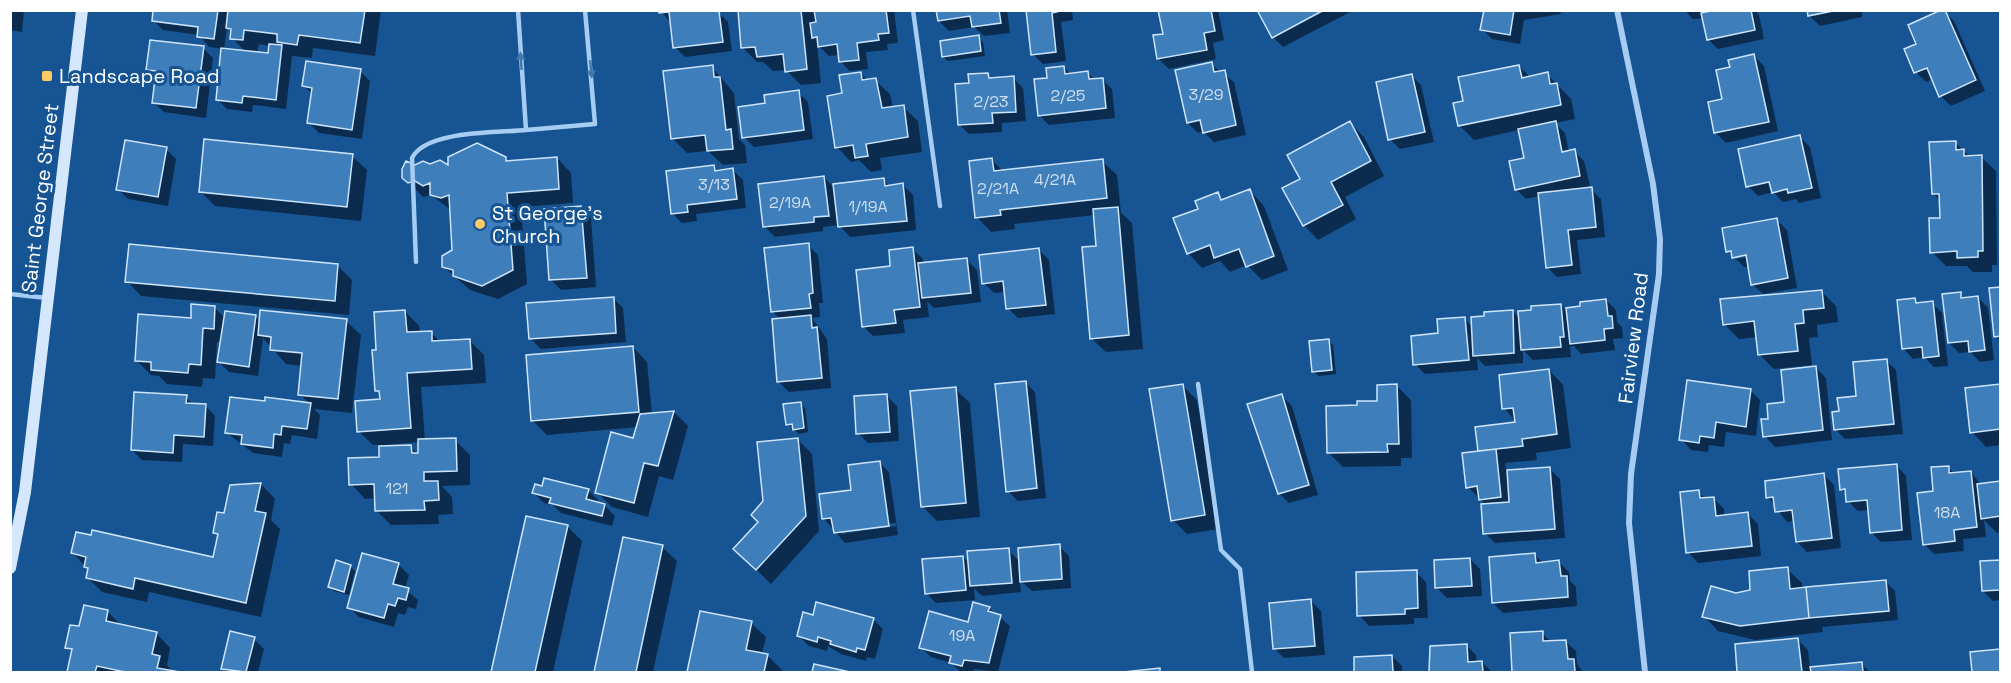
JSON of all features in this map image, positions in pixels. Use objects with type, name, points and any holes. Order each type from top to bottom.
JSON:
[{"type":"main road","name":"Saint George Street","points":[[11,562],[25,492],[82,10]]},
{"type":"street","name":"Fairview Road","points":[[1617,10],[1653,184],[1660,239],[1659,274],[1631,474],[1629,523],[1645,672]]},
{"type":"lane","points":[[518,10],[526,130]]},
{"type":"lane","points":[[416,262],[412,158],[416,150],[425,143],[444,138],[595,124],[585,10]]},
{"type":"lane","points":[[913,10],[940,206]]},
{"type":"lane","points":[[10,294],[48,298]]},
{"type":"lane","points":[[1198,384],[1221,550],[1240,569],[1252,672]]},
{"type":"building","points":[[153,10],[218,10],[214,39],[197,37],[198,27],[152,21]]},
{"type":"building","points":[[228,10],[365,10],[360,43],[299,35],[297,45],[277,42],[277,34],[244,30],[243,40],[230,39],[231,29],[226,28]]},
{"type":"building","points":[[658,10],[719,11],[723,42],[673,48],[669,12],[659,13]]},
{"type":"building","points":[[738,10],[801,10],[807,69],[785,72],[783,54],[757,57],[755,47],[741,48]]},
{"type":"building","points":[[814,10],[886,10],[889,33],[878,34],[879,40],[857,43],[859,60],[839,62],[837,44],[818,47],[817,37],[812,38],[810,23],[816,22]]},
{"type":"building","points":[[936,10],[999,10],[1001,23],[972,27],[970,16],[938,21]]},
{"type":"building","points":[[1026,10],[1064,10],[1052,13],[1056,52],[1031,55]]},
{"type":"building","points":[[1158,10],[1211,10],[1215,31],[1204,33],[1207,50],[1157,59],[1153,35],[1163,34]]},
{"type":"building","points":[[1257,10],[1324,10],[1272,38]]},
{"type":"building","points":[[1484,10],[1514,10],[1510,35],[1480,30]]},
{"type":"building","points":[[1715,10],[1751,10],[1755,30],[1707,40],[1701,13]]},
{"type":"building","points":[[1807,10],[1838,10],[1808,16]]},
{"type":"building","points":[[1945,10],[1976,80],[1939,97],[1927,68],[1914,73],[1904,49],[1916,44],[1908,25]]},
{"type":"building","points":[[979,35],[981,51],[942,57],[940,41]]},
{"type":"building","points":[[150,40],[204,46],[196,108],[152,103],[156,71],[146,70]]},
{"type":"building","points":[[269,44],[282,45],[276,100],[243,96],[242,103],[216,100],[221,48],[268,53]]},
{"type":"building","points":[[1754,54],[1769,122],[1714,133],[1708,102],[1722,99],[1716,70],[1730,67],[1728,60]]},
{"type":"building","points":[[306,61],[361,69],[352,130],[307,123],[312,88],[302,86]]},
{"type":"building","points":[[1212,62],[1214,72],[1225,70],[1236,125],[1203,133],[1200,120],[1187,123],[1175,70]]},
{"type":"building","points":[[713,65],[714,77],[720,77],[726,130],[731,129],[733,149],[707,151],[705,135],[671,139],[663,71]]},
{"type":"building","points":[[1519,65],[1522,78],[1548,72],[1550,84],[1557,83],[1561,105],[1458,126],[1453,103],[1463,101],[1458,77]]},
{"type":"building","points":[[1064,66],[1065,74],[1088,71],[1089,79],[1103,78],[1106,108],[1038,116],[1034,79],[1047,78],[1046,68]]},
{"type":"building","points":[[861,72],[862,80],[876,78],[882,108],[904,105],[908,137],[866,144],[868,156],[855,158],[853,145],[835,148],[827,96],[842,93],[839,75]]},
{"type":"building","points":[[988,73],[989,78],[1014,76],[1016,112],[992,113],[993,123],[958,125],[955,84],[969,83],[968,74]]},
{"type":"building","points":[[1412,74],[1425,132],[1388,140],[1376,82]]},
{"type":"building","points":[[799,90],[804,130],[742,138],[738,107],[765,103],[764,95]]},
{"type":"building","points":[[1350,121],[1371,161],[1331,182],[1343,205],[1303,226],[1282,188],[1300,179],[1287,155]]},
{"type":"building","points":[[1556,121],[1562,152],[1575,149],[1580,176],[1515,190],[1509,161],[1524,158],[1518,129]]},
{"type":"building","points":[[1800,135],[1812,188],[1788,193],[1787,189],[1772,193],[1769,182],[1746,187],[1738,149]]},
{"type":"building","points":[[204,139],[353,154],[347,207],[199,192]]},
{"type":"building","points":[[125,140],[167,147],[158,197],[116,190]]},
{"type":"building","points":[[1956,141],[1956,150],[1964,149],[1964,156],[1982,155],[1983,251],[1978,251],[1978,257],[1957,258],[1957,251],[1930,253],[1929,218],[1940,218],[1939,194],[1932,194],[1929,142]]},
{"type":"building","name":"St George's Church","points":[[477,143],[506,157],[506,161],[557,157],[559,189],[507,193],[513,270],[482,286],[453,276],[453,270],[442,267],[442,256],[452,250],[449,195],[441,198],[430,195],[430,183],[423,186],[415,181],[408,183],[402,178],[402,169],[406,161],[415,165],[423,161],[430,164],[440,160],[448,165],[448,157]]},
{"type":"building","points":[[992,158],[994,171],[1103,159],[1107,198],[1000,210],[1001,215],[975,218],[969,161]]},
{"type":"building","points":[[714,165],[715,171],[733,168],[737,199],[687,205],[688,212],[671,214],[666,171]]},
{"type":"building","points":[[824,176],[829,216],[814,217],[814,222],[763,227],[758,184]]},
{"type":"building","points":[[884,178],[885,186],[903,183],[907,221],[838,227],[833,184]]},
{"type":"building","points":[[1592,187],[1596,227],[1568,230],[1572,265],[1546,268],[1538,193]]},
{"type":"building","points":[[1250,189],[1274,256],[1246,267],[1239,249],[1214,258],[1210,245],[1187,254],[1173,218],[1198,209],[1195,201],[1218,192],[1221,200]]},
{"type":"building","points":[[581,206],[587,278],[549,280],[544,209]]},
{"type":"building","points":[[1118,207],[1129,335],[1090,339],[1082,247],[1096,246],[1093,209]]},
{"type":"building","points":[[1777,218],[1788,278],[1751,285],[1746,255],[1732,258],[1731,251],[1726,252],[1722,228]]},
{"type":"building","points":[[809,243],[813,293],[809,294],[811,308],[771,312],[764,248]]},
{"type":"building","points":[[129,244],[338,264],[335,301],[125,282]]},
{"type":"building","points":[[913,247],[920,307],[894,310],[896,323],[862,327],[856,270],[890,266],[889,250]]},
{"type":"building","points":[[1039,248],[1046,305],[1006,309],[1003,281],[982,284],[979,255]]},
{"type":"building","points":[[967,258],[971,293],[922,298],[918,263]]},
{"type":"building","points":[[2000,287],[2000,336],[1994,337],[1989,288]]},
{"type":"building","points":[[1822,290],[1824,308],[1803,310],[1804,323],[1795,324],[1798,351],[1758,355],[1754,321],[1723,325],[1720,299]]},
{"type":"building","points":[[1961,292],[1961,298],[1978,296],[1985,350],[1969,352],[1968,341],[1948,343],[1942,294]]},
{"type":"building","points":[[614,297],[616,333],[529,339],[526,303]]},
{"type":"building","points":[[1915,298],[1916,303],[1933,301],[1939,356],[1923,358],[1922,347],[1902,349],[1897,300]]},
{"type":"building","points":[[1606,299],[1608,316],[1612,316],[1613,328],[1604,329],[1605,340],[1570,344],[1566,308],[1580,306],[1580,302]]},
{"type":"building","points":[[191,304],[215,306],[214,329],[203,328],[201,365],[189,364],[188,373],[151,370],[151,362],[135,361],[138,314],[191,318]]},
{"type":"building","points":[[1561,304],[1564,337],[1560,337],[1561,347],[1521,350],[1518,311],[1531,310],[1531,306]]},
{"type":"building","points":[[260,310],[347,319],[338,399],[298,395],[302,353],[270,350],[271,337],[258,335]]},
{"type":"building","points":[[405,310],[407,332],[432,331],[432,341],[470,339],[472,369],[407,373],[411,428],[357,432],[355,401],[380,399],[379,391],[375,391],[372,350],[376,350],[374,312]]},
{"type":"building","points":[[1513,310],[1514,353],[1473,356],[1471,317],[1484,316],[1484,312]]},
{"type":"building","points":[[225,311],[256,315],[249,367],[217,362]]},
{"type":"building","points":[[811,315],[812,328],[817,327],[822,378],[777,382],[772,319]]},
{"type":"building","points":[[1465,317],[1469,360],[1413,365],[1411,336],[1438,333],[1437,319]]},
{"type":"building","points":[[1329,339],[1332,370],[1312,372],[1309,341]]},
{"type":"building","points":[[633,346],[639,412],[531,421],[526,355]]},
{"type":"building","points":[[1887,359],[1894,424],[1834,430],[1832,412],[1839,411],[1837,398],[1856,396],[1853,362]]},
{"type":"building","points":[[1816,366],[1823,430],[1763,437],[1761,419],[1768,419],[1767,404],[1784,402],[1781,370]]},
{"type":"building","points":[[1549,369],[1557,434],[1522,439],[1523,446],[1478,451],[1475,427],[1515,422],[1513,408],[1502,409],[1499,375]]},
{"type":"building","points":[[1687,380],[1751,389],[1746,427],[1716,422],[1714,438],[1700,436],[1699,443],[1679,440]]},
{"type":"building","points":[[1026,381],[1037,488],[1006,492],[995,384]]},
{"type":"building","points":[[1183,384],[1205,515],[1171,521],[1149,389]]},
{"type":"building","points":[[1397,384],[1399,444],[1387,444],[1388,452],[1327,453],[1326,406],[1357,405],[1357,401],[1377,401],[1377,385]]},
{"type":"building","points":[[2000,384],[2000,429],[1970,433],[1965,388]]},
{"type":"building","points":[[956,387],[966,503],[921,507],[910,391]]},
{"type":"building","points":[[134,392],[187,395],[186,403],[206,404],[204,437],[174,435],[173,453],[131,450]]},
{"type":"building","points":[[887,394],[890,432],[856,434],[854,396]]},
{"type":"building","points":[[1282,394],[1309,485],[1278,494],[1247,404]]},
{"type":"building","points":[[230,397],[265,401],[265,397],[311,403],[307,429],[282,426],[281,435],[274,434],[273,448],[241,444],[242,435],[225,433]]},
{"type":"building","points":[[801,402],[804,428],[793,430],[792,424],[786,425],[783,404]]},
{"type":"building","points":[[674,411],[658,466],[644,463],[634,503],[595,493],[611,432],[633,438],[640,414]]},
{"type":"building","points":[[456,438],[457,471],[424,472],[424,481],[438,481],[439,500],[424,501],[425,510],[375,511],[374,484],[349,485],[348,458],[379,457],[379,446],[411,445],[412,453],[418,453],[418,439]]},
{"type":"building","points":[[798,438],[806,516],[756,570],[733,549],[758,522],[751,515],[763,501],[757,442]]},
{"type":"building","points":[[1496,449],[1501,497],[1479,500],[1477,486],[1466,488],[1462,453]]},
{"type":"building","points":[[880,461],[889,526],[834,533],[831,518],[822,519],[819,494],[851,490],[848,465]]},
{"type":"building","points":[[1897,464],[1902,530],[1870,533],[1867,500],[1846,502],[1845,489],[1840,490],[1838,469]]},
{"type":"building","points":[[1949,466],[1949,473],[1971,471],[1977,527],[1954,530],[1955,541],[1923,545],[1917,493],[1933,491],[1931,467]]},
{"type":"building","points":[[1550,467],[1555,529],[1483,534],[1481,504],[1509,502],[1507,470]]},
{"type":"building","points":[[1824,473],[1832,538],[1796,542],[1792,510],[1775,512],[1773,497],[1766,498],[1765,481]]},
{"type":"building","points":[[544,478],[589,489],[586,499],[605,504],[602,516],[549,503],[551,498],[532,493],[535,484],[542,486]]},
{"type":"building","points":[[2000,481],[2000,516],[1981,519],[1977,484]]},
{"type":"building","points":[[261,483],[255,511],[266,513],[246,603],[135,578],[133,589],[86,578],[88,568],[84,567],[86,557],[71,553],[76,532],[91,535],[92,530],[213,557],[218,534],[213,533],[217,512],[224,513],[230,485]]},
{"type":"building","points":[[1699,490],[1700,498],[1714,497],[1716,516],[1748,512],[1752,546],[1686,553],[1680,492]]},
{"type":"building","points":[[526,516],[568,525],[535,672],[491,672]]},
{"type":"building","points":[[623,537],[663,545],[636,672],[594,672]]},
{"type":"building","points":[[1060,544],[1062,579],[1020,582],[1018,548]]},
{"type":"building","points":[[1009,548],[1012,583],[970,586],[967,551]]},
{"type":"building","points":[[362,553],[399,563],[393,584],[409,588],[406,600],[398,598],[395,606],[388,604],[384,618],[347,608]]},
{"type":"building","points":[[1535,553],[1536,563],[1559,560],[1561,576],[1567,576],[1568,597],[1492,603],[1489,557]]},
{"type":"building","points":[[963,556],[966,590],[925,594],[922,559]]},
{"type":"building","points":[[1470,558],[1472,586],[1435,588],[1434,560]]},
{"type":"building","points":[[336,560],[351,565],[344,592],[328,587]]},
{"type":"building","points":[[2000,560],[2000,590],[1982,591],[1980,561]]},
{"type":"building","points":[[1788,567],[1790,589],[1806,587],[1809,618],[1740,626],[1702,617],[1711,586],[1736,593],[1750,590],[1749,571]]},
{"type":"building","points":[[1417,570],[1418,608],[1405,609],[1405,614],[1357,616],[1356,572]]},
{"type":"building","points":[[1886,580],[1889,611],[1809,618],[1806,587]]},
{"type":"building","points":[[1311,599],[1315,646],[1273,649],[1269,603]]},
{"type":"building","points":[[816,602],[874,618],[865,650],[857,648],[856,652],[830,644],[831,641],[818,637],[817,642],[797,636],[803,612],[813,615]]},
{"type":"building","points":[[973,602],[990,607],[988,611],[1001,615],[989,663],[964,660],[962,666],[949,663],[951,656],[919,648],[929,611],[968,622]]},
{"type":"building","points":[[84,605],[108,610],[106,621],[157,632],[152,654],[160,656],[157,668],[180,672],[125,672],[97,666],[95,672],[67,672],[72,649],[65,648],[70,625],[79,626]]},
{"type":"building","points":[[700,611],[752,621],[746,650],[768,654],[764,672],[687,672]]},
{"type":"building","points":[[230,631],[255,637],[246,672],[221,669]]},
{"type":"building","points":[[1543,631],[1543,641],[1566,640],[1568,659],[1574,659],[1575,672],[1512,672],[1510,633]]},
{"type":"building","points":[[1798,638],[1802,672],[1737,672],[1735,644]]},
{"type":"building","points":[[1467,644],[1468,662],[1482,661],[1483,672],[1429,672],[1430,646]]},
{"type":"building","points":[[2000,649],[2000,672],[1972,672],[1970,652]]},
{"type":"building","points":[[1392,655],[1393,672],[1354,672],[1354,657]]},
{"type":"building","points":[[1862,662],[1863,672],[1811,672],[1810,667]]},
{"type":"building","points":[[814,664],[850,672],[812,672]]},
{"type":"building","points":[[1160,668],[1160,672],[1123,672]]},
{"type":"place","name":"Landscape Road","points":[[47,76]]},
{"type":"place","name":"St George's Church","points":[[480,224]]}]
